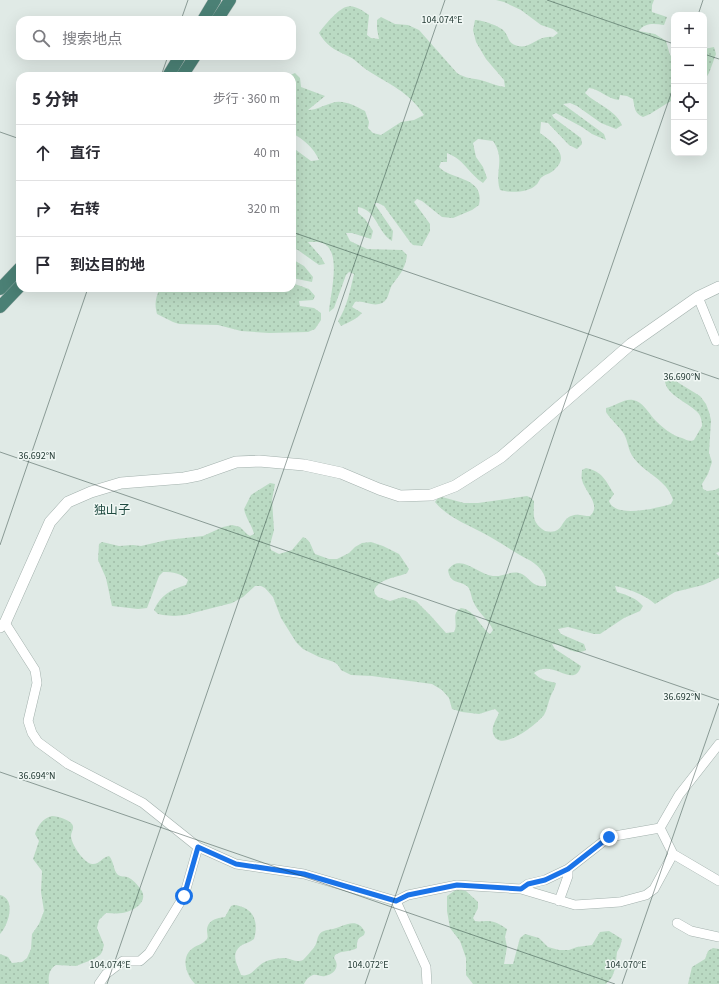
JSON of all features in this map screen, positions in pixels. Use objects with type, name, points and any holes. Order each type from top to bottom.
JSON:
[{"type":"highway","points":[[205,16],[215,0]]},
{"type":"highway","points":[[220,16],[230,0]]},
{"type":"highway","points":[[170,72],[178,60]]},
{"type":"highway","points":[[185,72],[192,60]]},
{"type":"highway","points":[[0,289],[16,272]]},
{"type":"highway","points":[[0,307],[16,290]]},
{"type":"street","points":[[673,854],[654,889],[646,894],[620,902],[575,905],[521,889],[457,885],[408,895],[396,901],[304,874],[236,864],[198,847],[143,803],[68,764],[38,742],[32,733],[28,721],[37,683],[35,670],[3,625],[50,522],[68,502],[91,492],[121,483],[184,478],[199,475],[236,462],[259,461],[304,465],[341,473],[400,496],[430,495],[455,486],[501,457],[631,344],[698,297],[719,287]]},
{"type":"street","points":[[698,297],[716,340]]},
{"type":"street","points":[[660,828],[679,795],[719,744]]},
{"type":"street","points":[[660,828],[673,854],[719,881]]},
{"type":"street","points":[[521,889],[528,884],[545,880],[568,869],[609,837],[660,828]]},
{"type":"street","points":[[98,984],[106,974],[123,961],[140,960],[149,953],[184,896],[198,847]]},
{"type":"street","points":[[559,901],[568,876],[568,869]]},
{"type":"street","points":[[396,901],[426,967],[427,984]]},
{"type":"street","points":[[676,923],[691,931],[719,937]]},
{"type":"green space","points":[[496,0],[654,0],[652,12],[667,17],[664,25],[647,25],[639,31],[655,34],[666,41],[671,56],[671,101],[643,117],[636,112],[633,99],[620,95],[619,100],[615,99],[597,90],[589,88],[585,93],[611,111],[622,125],[616,129],[601,123],[577,106],[570,103],[563,104],[604,134],[606,140],[592,134],[556,113],[552,115],[581,138],[582,144],[577,149],[569,145],[548,123],[541,122],[540,133],[554,144],[558,149],[561,159],[554,170],[542,177],[533,188],[524,191],[509,192],[500,190],[498,177],[499,154],[493,141],[478,139],[473,143],[476,157],[483,167],[487,178],[483,183],[458,159],[447,153],[447,162],[441,162],[439,167],[472,184],[477,189],[480,196],[479,205],[472,210],[453,218],[442,217],[422,201],[417,199],[414,202],[430,224],[430,231],[422,246],[413,245],[410,242],[384,206],[374,203],[393,231],[392,241],[383,232],[369,212],[358,207],[358,213],[365,219],[373,231],[371,239],[352,233],[346,233],[350,241],[367,249],[402,250],[407,255],[403,269],[392,285],[385,301],[379,304],[355,302],[352,307],[362,313],[355,319],[341,326],[338,321],[350,293],[354,274],[349,272],[346,275],[334,308],[329,312],[334,277],[333,258],[330,250],[322,243],[308,242],[325,264],[319,265],[296,249],[296,150],[311,161],[319,160],[308,144],[296,136],[296,74],[300,78],[301,87],[325,96],[308,110],[336,102],[349,104],[365,111],[369,122],[368,128],[373,133],[381,135],[401,122],[414,120],[424,115],[405,94],[367,70],[352,58],[336,50],[322,38],[319,33],[339,11],[343,8],[352,6],[369,15],[367,35],[371,38],[379,39],[377,20],[381,17],[395,24],[408,25],[419,30],[460,75],[505,87],[504,80],[486,59],[476,42],[473,30],[475,20],[499,27],[504,31],[510,42],[518,46],[527,46],[543,38],[553,37],[558,33],[553,29],[541,25],[521,10]]},
{"type":"green space","points":[[714,47],[716,54],[707,76],[707,48]]},
{"type":"green space","points":[[296,261],[304,266],[313,277],[312,282],[296,279]]},
{"type":"green space","points":[[296,284],[309,289],[315,296],[313,300],[299,301],[300,306],[314,308],[321,313],[321,320],[315,329],[308,332],[269,333],[241,331],[218,325],[179,324],[157,314],[158,292],[296,292]]},
{"type":"green space","points":[[669,377],[700,396],[706,404],[711,420],[709,453],[712,462],[708,474],[702,484],[703,489],[707,491],[719,488],[719,552],[716,553],[719,556],[719,578],[703,585],[675,592],[655,604],[636,593],[615,586],[617,592],[631,597],[643,606],[640,611],[624,618],[600,634],[594,634],[568,627],[558,629],[561,634],[584,644],[586,650],[577,652],[552,644],[555,649],[581,666],[578,673],[573,675],[548,669],[541,669],[534,673],[541,679],[556,683],[555,687],[544,715],[534,725],[518,736],[503,741],[497,739],[493,733],[493,725],[499,713],[495,709],[479,714],[452,709],[449,698],[442,690],[432,684],[372,676],[351,675],[341,670],[334,662],[303,649],[296,642],[281,618],[273,597],[265,588],[261,586],[255,586],[243,597],[232,603],[185,615],[163,615],[158,614],[154,610],[156,605],[171,591],[186,585],[188,580],[177,573],[163,572],[159,576],[147,608],[138,609],[112,606],[106,578],[98,560],[99,544],[102,542],[119,546],[141,546],[167,540],[203,536],[223,527],[232,525],[240,527],[250,536],[254,534],[244,509],[251,495],[270,483],[275,484],[272,500],[274,530],[270,545],[271,550],[279,554],[292,550],[303,537],[309,542],[315,554],[329,559],[337,559],[349,553],[362,543],[371,542],[383,546],[399,554],[409,569],[407,573],[380,583],[374,590],[378,597],[390,601],[403,597],[416,601],[446,633],[454,632],[456,625],[455,616],[458,610],[461,608],[466,609],[490,634],[493,630],[475,605],[470,590],[465,585],[453,580],[449,575],[448,570],[453,565],[458,563],[470,566],[493,576],[519,573],[534,584],[546,586],[544,575],[531,561],[491,537],[452,517],[435,502],[438,498],[442,497],[464,503],[478,503],[527,496],[534,501],[534,518],[537,524],[545,531],[556,531],[571,516],[590,516],[593,512],[594,503],[582,479],[582,470],[586,468],[591,469],[603,477],[614,494],[609,501],[619,510],[647,510],[671,504],[673,500],[666,487],[643,468],[633,457],[624,434],[606,412],[606,408],[623,401],[637,401],[663,428],[670,433],[691,441],[694,440],[702,426],[702,421],[699,414],[695,410],[668,389],[665,378]]},
{"type":"green space","points":[[52,816],[63,818],[72,824],[73,827],[71,834],[73,844],[86,861],[95,864],[109,856],[118,875],[130,878],[139,887],[143,896],[142,900],[140,904],[132,910],[120,913],[106,913],[99,920],[97,928],[104,945],[100,955],[94,959],[76,966],[56,965],[50,973],[49,984],[0,984],[0,954],[8,957],[12,963],[22,962],[27,958],[31,949],[32,934],[39,924],[44,911],[41,892],[42,871],[33,859],[39,841],[35,834],[41,822]]},
{"type":"green space","points":[[457,889],[466,891],[478,902],[478,908],[473,918],[475,921],[493,922],[507,929],[505,937],[507,947],[504,964],[513,964],[520,938],[525,934],[539,938],[548,947],[559,950],[569,950],[577,947],[592,945],[600,932],[609,931],[622,939],[617,952],[615,969],[612,977],[606,984],[473,984],[466,975],[466,958],[460,941],[450,928],[447,911],[447,896]]},
{"type":"green space","points":[[0,895],[5,897],[10,907],[6,925],[0,934]]},
{"type":"green space","points":[[231,906],[241,906],[250,912],[255,921],[256,927],[254,939],[242,945],[236,952],[235,956],[241,975],[251,973],[263,963],[278,958],[296,961],[303,960],[315,946],[319,935],[325,930],[354,923],[362,927],[365,932],[364,935],[358,940],[357,948],[335,955],[334,958],[337,964],[334,972],[325,976],[313,975],[307,979],[304,984],[195,984],[187,971],[187,956],[193,948],[203,943],[207,939],[207,927],[209,924],[216,919],[225,917]]},
{"type":"green space","points":[[713,948],[719,949],[719,984],[688,984],[692,967],[705,959],[708,951]]},
{"type":"district","name":"独山子","points":[[112,510]]},
{"type":"route","points":[[184,896],[198,847],[236,864],[304,874],[396,901],[408,895],[457,885],[521,889],[528,884],[545,880],[568,869],[609,837]]}]
